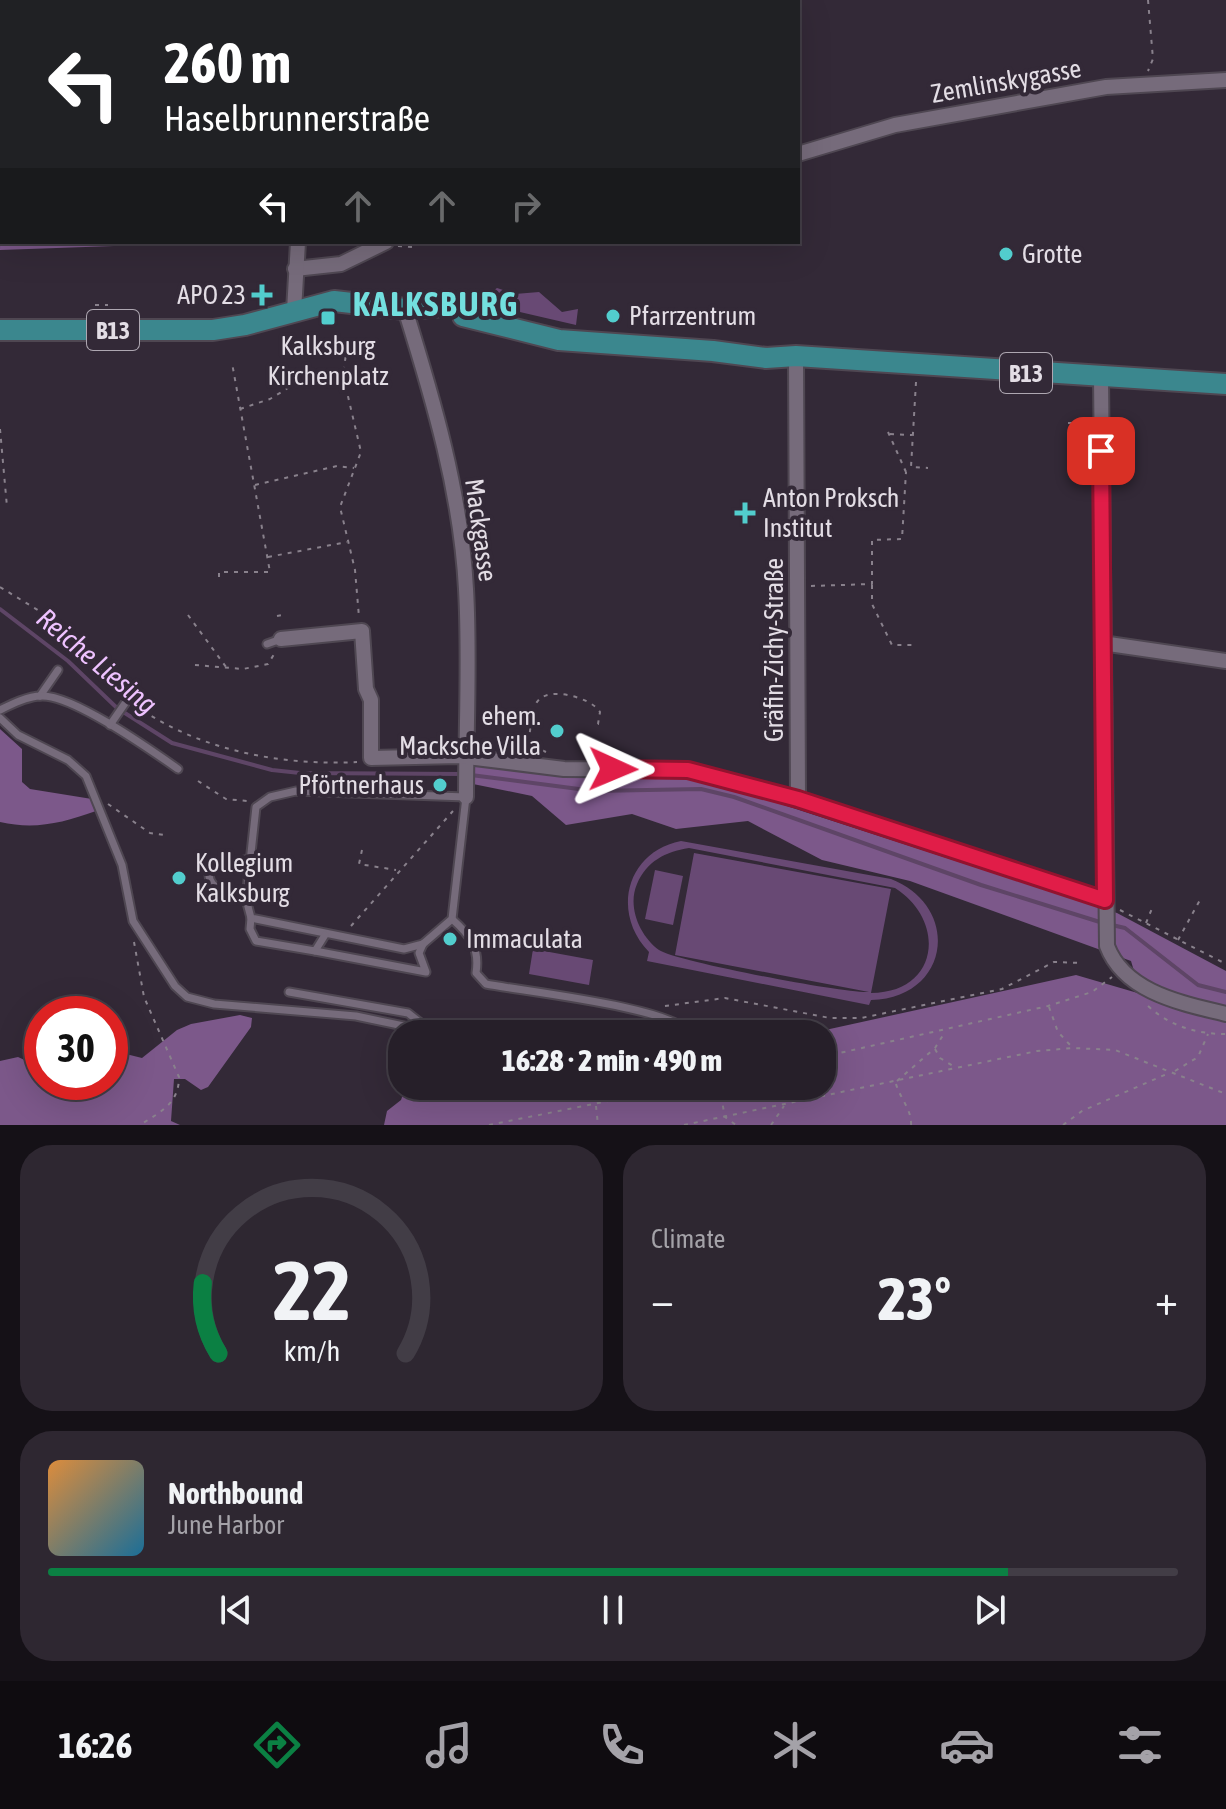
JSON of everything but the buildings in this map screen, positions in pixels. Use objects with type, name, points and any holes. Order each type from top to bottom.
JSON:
[{"type":"main road","name":"B13","points":[[0,330],[213,330],[245,325],[314,303],[342,300],[415,309],[503,314],[589,341],[753,357],[796,356],[1226,384]]},
{"type":"street","name":"Zemlinskygasse","points":[[800,153],[895,125],[1106,87],[1226,80]]},
{"type":"street","points":[[294,311],[298,244]]},
{"type":"street","points":[[295,269],[341,264],[368,250],[389,244]]},
{"type":"street","name":"Mackgasse","points":[[415,309],[455,501],[466,588],[467,760],[463,792]]},
{"type":"street","name":"Gräfin-Zichy-Straße","points":[[796,356],[798,799]]},
{"type":"street","points":[[1101,378],[1105,934],[1120,971],[1133,982],[1226,1014]]},
{"type":"street","points":[[274,642],[362,631],[366,689],[371,700],[371,758],[467,760],[564,769],[688,770],[798,799],[1105,907]]},
{"type":"street","points":[[1102,643],[1226,661]]},
{"type":"lane","points":[[40,696],[58,670]]},
{"type":"lane","points":[[0,710],[40,696],[65,702],[110,725],[178,769]]},
{"type":"lane","points":[[110,725],[128,699]]},
{"type":"lane","points":[[0,718],[18,735],[79,769],[91,783],[122,865],[133,921],[175,986],[193,1000],[356,1016],[388,1022]]},
{"type":"lane","points":[[296,791],[463,792],[452,919],[423,944],[419,953],[426,972],[256,941],[250,929],[251,918],[246,899],[256,807],[270,797],[296,791]]},
{"type":"lane","points":[[246,899],[212,887],[209,871],[214,866],[250,859]]},
{"type":"lane","points":[[251,918],[404,949],[423,944]]},
{"type":"lane","points":[[452,919],[474,942],[479,958],[476,973],[486,984],[644,1010],[672,1020]]},
{"type":"lane","points":[[315,951],[325,935]]},
{"type":"lane","points":[[289,992],[408,1013],[417,1020]]},
{"type":"path","points":[[1147,72],[1153,59],[1148,0]]},
{"type":"path","points":[[389,244],[412,247]]},
{"type":"path","points":[[94,312],[94,305],[108,305]]},
{"type":"path","points":[[347,347],[343,375],[361,452],[340,507],[362,631]]},
{"type":"path","points":[[219,577],[219,572],[270,572],[232,363]]},
{"type":"path","points":[[906,472],[911,467],[917,402],[916,365]]},
{"type":"path","points":[[240,409],[270,399],[288,388],[343,375]]},
{"type":"path","points":[[1068,423],[1101,423]]},
{"type":"path","points":[[0,429],[7,507]]},
{"type":"path","points":[[913,435],[889,432],[906,472],[902,539],[872,540],[872,604],[892,645],[914,645]]},
{"type":"path","points":[[254,485],[337,466],[355,468]]},
{"type":"path","points":[[911,467],[928,468]]},
{"type":"path","points":[[268,557],[348,542]]},
{"type":"path","points":[[797,586],[872,584]]},
{"type":"path","points":[[0,587],[41,612],[80,643],[108,682],[165,725],[275,760],[307,764],[371,758]]},
{"type":"path","points":[[188,615],[226,668]]},
{"type":"path","points":[[195,665],[226,668],[268,664],[274,642]]},
{"type":"path","points":[[549,754],[531,745],[529,740],[535,703],[540,699],[549,695],[587,701],[600,712],[598,724],[593,726]]},
{"type":"path","points":[[198,781],[226,799],[247,801],[256,807]]},
{"type":"path","points":[[347,932],[454,809],[463,792]]},
{"type":"path","points":[[99,802],[114,806],[150,833],[164,835]]},
{"type":"path","points":[[362,850],[359,864],[397,871]]},
{"type":"path","points":[[1178,941],[1201,898]]},
{"type":"path","points":[[1145,924],[1153,906]]},
{"type":"path","points":[[1105,907],[1226,964]]},
{"type":"path","points":[[133,921],[141,989],[179,1077],[176,1097],[171,1105],[140,1125]]},
{"type":"path","points":[[644,1010],[725,998],[830,1018],[861,1018],[1002,989],[1054,962],[1081,963]]},
{"type":"path","points":[[836,1054],[1048,1006],[1092,992],[1120,971]]},
{"type":"path","points":[[1133,982],[1136,994],[1159,1017],[1208,1034],[1226,1034]]},
{"type":"path","points":[[1048,1006],[1058,1032],[1073,1048]]},
{"type":"path","points":[[896,1082],[935,1048],[946,1031]]},
{"type":"path","points":[[1063,1125],[1082,1111],[1172,1072],[1198,1057],[1208,1034]]},
{"type":"path","points":[[935,1048],[940,1058],[955,1068]]},
{"type":"path","points":[[684,1125],[1037,1051],[1073,1048],[1115,1050],[1226,1094]]},
{"type":"path","points":[[896,1082],[903,1105],[910,1112],[911,1125]]},
{"type":"path","points":[[489,1125],[615,1100]]},
{"type":"path","points":[[722,1100],[725,1117],[736,1125]]},
{"type":"path","points":[[596,1104],[598,1125]]},
{"type":"path","points":[[771,1125],[785,1105]]},
{"type":"shaded area","points":[[0,244],[171,244],[0,250]]},
{"type":"shaded area","points":[[497,288],[515,294],[539,292],[562,312],[578,309],[576,325],[463,299],[463,292],[490,293]]},
{"type":"shaded area","points":[[0,729],[22,749],[22,782],[30,789],[92,799],[96,811],[48,824],[0,822]]},
{"type":"shaded area","points":[[475,766],[564,775],[700,778],[1117,913],[1226,971],[1226,1125],[384,1125],[387,1111],[401,1100],[836,1100],[836,1028],[1076,975],[1141,994],[1131,961],[910,881],[822,860],[748,821],[676,829],[632,814],[566,825],[532,796],[473,784]]},
{"type":"shaded area","points":[[681,841],[891,879],[914,892],[929,909],[937,929],[937,949],[931,968],[917,984],[897,995],[871,1000],[869,1005],[647,961],[649,952],[630,920],[630,886],[647,858],[662,847]],"holes":[[[689,848],[895,888],[912,902],[923,918],[928,936],[928,953],[922,968],[911,981],[894,990],[871,993],[891,889],[694,853],[675,955],[869,992],[761,976],[671,955],[659,950],[646,937],[637,920],[634,902],[637,884],[646,869],[665,855]]]},
{"type":"shaded area","points":[[655,870],[683,876],[673,925],[645,919]]},
{"type":"shaded area","points":[[533,949],[593,960],[589,985],[529,974]]},
{"type":"shaded area","points":[[240,1015],[252,1018],[251,1027],[208,1087],[201,1090],[185,1079],[174,1079],[171,1121],[180,1125],[0,1125],[0,1061],[18,1057],[24,1060],[24,1100],[128,1100],[128,1054],[142,1058],[177,1030],[191,1024]]},
{"type":"waterway","name":"Reiche Liesing","points":[[0,609],[68,661],[117,708],[172,743],[272,770],[300,773],[463,774]]},
{"type":"waterway","name":"Reiche Liesing","points":[[471,775],[594,791],[701,789],[734,797],[981,885],[1103,923]]},
{"type":"waterway","name":"Reiche Liesing","points":[[1112,925],[1125,928],[1198,985],[1226,992]]},
{"type":"place","name":"Grotte","points":[[1006,254]]},
{"type":"place","name":"APO 23","points":[[262,295]]},
{"type":"place","name":"Pfarrzentrum","points":[[613,316]]},
{"type":"place","name":"Kalksburg Kirchenplatz","points":[[328,318]]},
{"type":"place","name":"Anton Proksch Institut","points":[[745,513]]},
{"type":"place","name":"ehem. Macksche Villa","points":[[557,731]]},
{"type":"place","name":"Pförtnerhaus","points":[[440,785]]},
{"type":"place","name":"Kollegium Kalksburg","points":[[179,878]]},
{"type":"place","name":"Immaculata","points":[[450,939]]},
{"type":"district","name":"KALKSBURG","points":[[436,303]]},
{"type":"route","points":[[613,769],[688,770],[798,799],[1105,900],[1101,451]]}]
